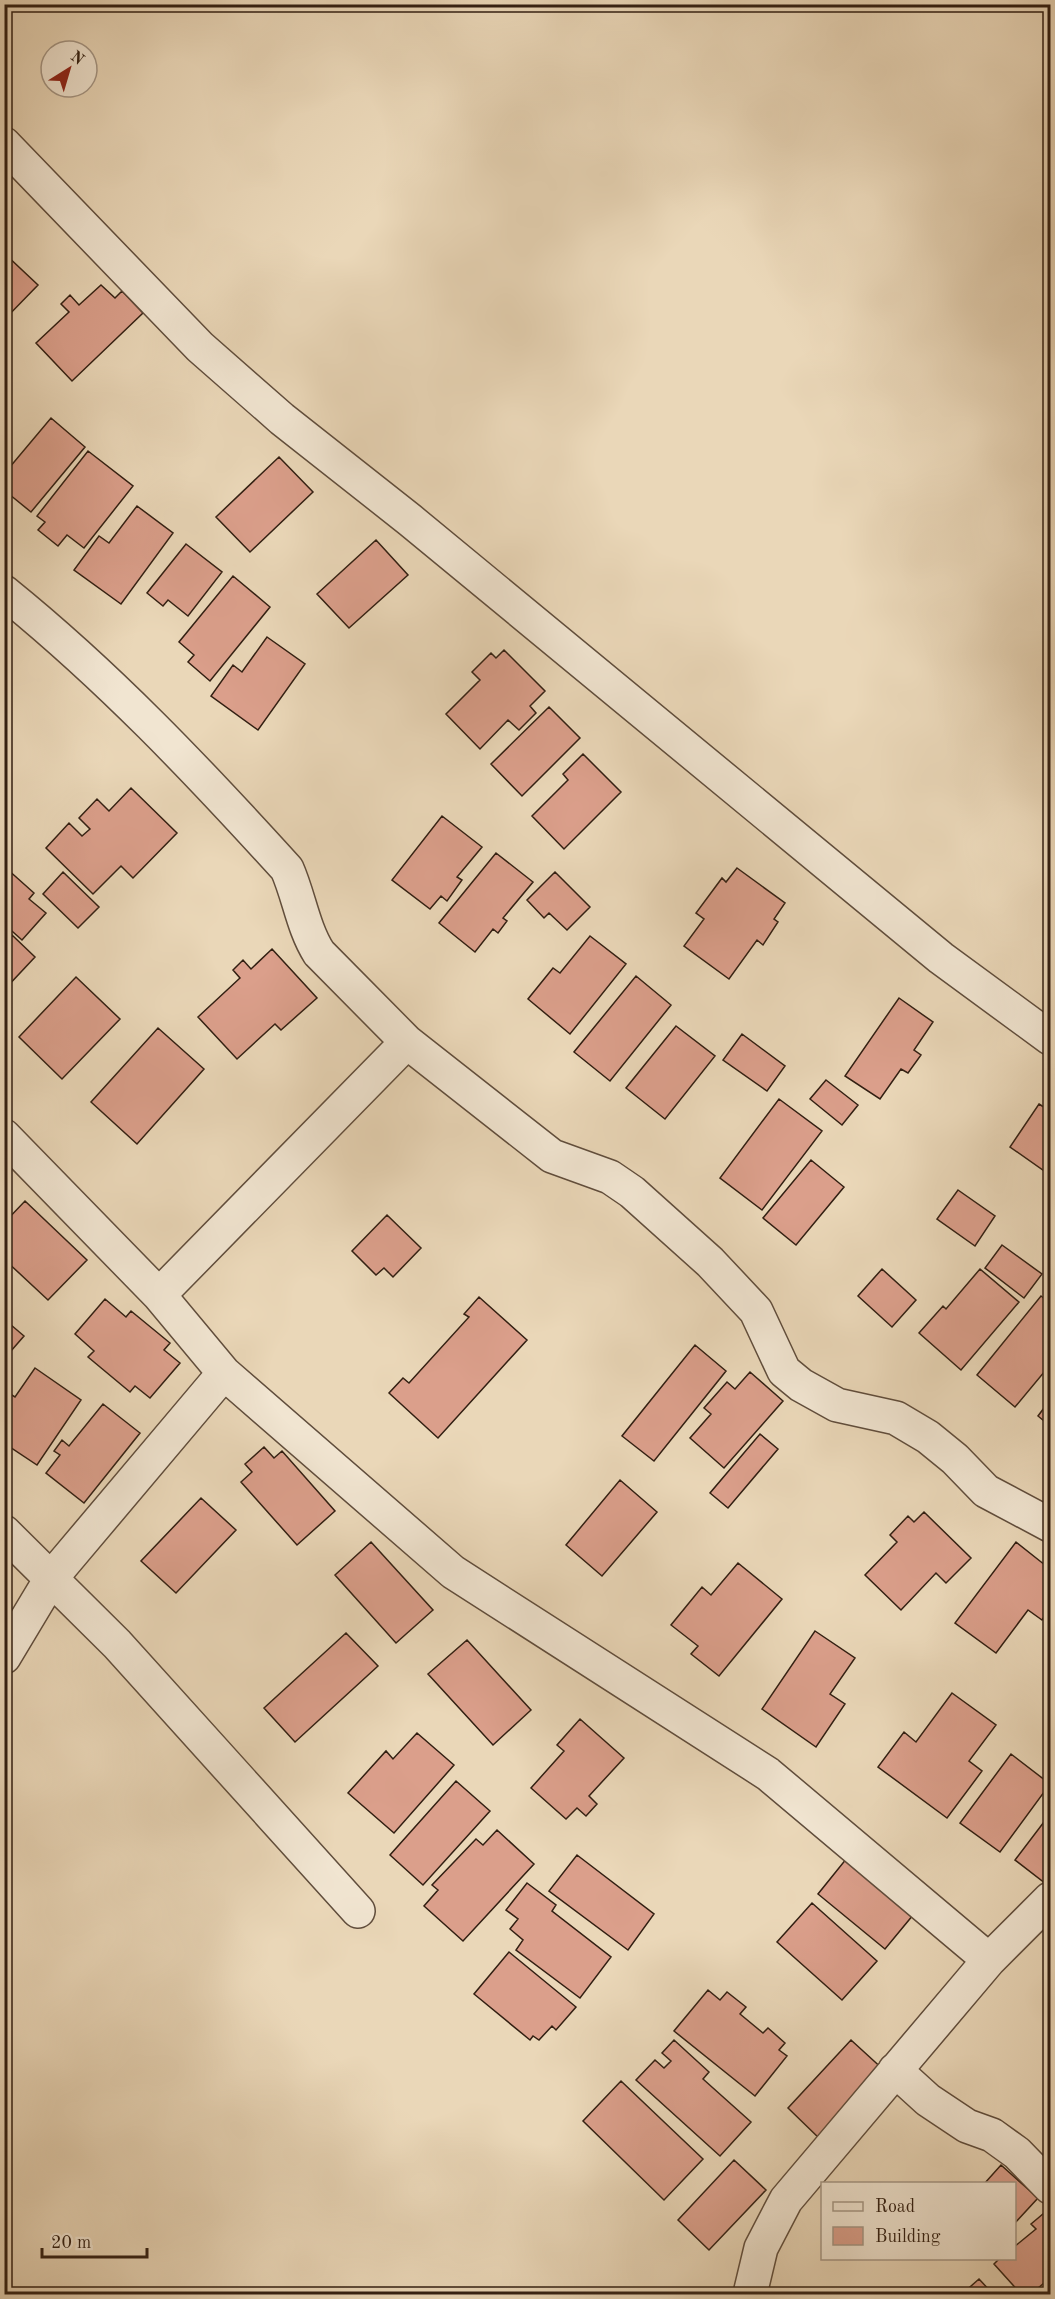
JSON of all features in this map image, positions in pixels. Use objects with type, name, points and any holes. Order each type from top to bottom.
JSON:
[{"type":"street","points":[[4,144],[200,347],[282,419],[410,520],[941,958],[1050,1038]]},
{"type":"street","points":[[4,592],[67,643],[147,718],[185,763],[287,868],[296,890],[309,939],[319,953],[407,1042],[552,1156],[610,1177],[632,1192],[710,1262],[756,1311],[784,1371],[801,1385],[837,1405],[896,1418],[928,1437],[955,1459],[986,1491],[1050,1525]]},
{"type":"street","points":[[159,1294],[407,1042]]},
{"type":"street","points":[[4,1136],[159,1294],[224,1373],[453,1572],[768,1774],[989,1960]]},
{"type":"street","points":[[4,1657],[52,1577],[224,1373]]},
{"type":"street","points":[[4,1532],[52,1577],[117,1644],[358,1911]]},
{"type":"street","points":[[750,2295],[761,2248],[786,2200],[989,1960],[1050,1899]]},
{"type":"street","points":[[895,2070],[928,2100],[967,2126],[992,2135],[1017,2153],[1050,2187]]},
{"type":"building","points":[[4,253],[38,285],[4,320]]},
{"type":"building","points":[[101,285],[115,298],[122,291],[143,313],[72,381],[36,343],[69,312],[61,304],[70,295],[79,305]]},
{"type":"building","points":[[51,418],[85,447],[31,512],[4,490],[4,474]]},
{"type":"building","points":[[88,451],[133,486],[84,548],[67,535],[58,546],[38,530],[45,522],[37,516]]},
{"type":"building","points":[[279,457],[313,492],[250,552],[216,517]]},
{"type":"building","points":[[137,506],[173,533],[121,604],[74,570],[99,536],[109,543]]},
{"type":"building","points":[[376,540],[408,575],[349,628],[317,594]]},
{"type":"building","points":[[186,544],[222,572],[188,616],[168,600],[163,606],[147,593]]},
{"type":"building","points":[[233,576],[270,607],[210,681],[188,662],[194,655],[179,642]]},
{"type":"building","points":[[267,637],[305,664],[258,730],[211,696],[233,665],[242,672]]},
{"type":"building","points":[[504,650],[545,691],[530,706],[536,713],[519,730],[508,720],[480,749],[446,714],[480,680],[472,672],[491,653],[496,658]]},
{"type":"building","points":[[549,707],[580,738],[522,796],[491,764]]},
{"type":"building","points":[[583,754],[621,792],[564,849],[532,816],[568,780],[563,774]]},
{"type":"building","points":[[131,788],[177,833],[133,878],[121,866],[93,894],[46,848],[69,823],[82,836],[90,829],[79,818],[97,799],[109,811]]},
{"type":"building","points":[[442,816],[482,847],[457,877],[462,880],[447,901],[441,896],[430,909],[392,880]]},
{"type":"building","points":[[496,853],[533,882],[503,918],[507,921],[498,933],[493,929],[475,952],[439,923]]},
{"type":"building","points":[[6,868],[34,893],[29,899],[46,913],[22,940],[4,924]]},
{"type":"building","points":[[737,868],[785,903],[774,919],[778,922],[763,945],[757,940],[729,979],[684,946],[704,919],[696,913],[722,878],[726,882]]},
{"type":"building","points":[[63,872],[99,907],[78,928],[43,894]]},
{"type":"building","points":[[555,872],[590,907],[567,930],[549,913],[544,918],[527,900]]},
{"type":"building","points":[[12,935],[35,957],[4,990],[4,944]]},
{"type":"building","points":[[590,936],[626,964],[570,1034],[528,999],[553,968],[560,973]]},
{"type":"building","points":[[272,949],[317,998],[281,1030],[275,1024],[237,1059],[198,1017],[240,978],[233,970],[243,960],[251,969]]},
{"type":"building","points":[[636,976],[671,1005],[610,1081],[574,1052]]},
{"type":"building","points":[[76,977],[120,1019],[62,1079],[19,1037]]},
{"type":"building","points":[[899,998],[933,1022],[914,1050],[921,1055],[908,1073],[901,1069],[880,1099],[845,1076]]},
{"type":"building","points":[[676,1026],[715,1056],[665,1119],[626,1088]]},
{"type":"building","points":[[158,1028],[204,1069],[137,1144],[91,1102]]},
{"type":"building","points":[[742,1034],[785,1066],[767,1091],[723,1060]]},
{"type":"building","points":[[826,1080],[858,1105],[842,1125],[810,1099]]},
{"type":"building","points":[[779,1099],[822,1131],[762,1210],[720,1178]]},
{"type":"building","points":[[1039,1104],[1050,1111],[1050,1175],[1010,1147]]},
{"type":"building","points":[[811,1160],[844,1187],[796,1245],[763,1218]]},
{"type":"building","points":[[958,1190],[995,1216],[975,1246],[937,1219]]},
{"type":"building","points":[[25,1201],[87,1260],[48,1300],[4,1259],[4,1223]]},
{"type":"building","points":[[387,1215],[421,1248],[393,1277],[384,1268],[376,1275],[352,1251]]},
{"type":"building","points":[[1002,1245],[1042,1274],[1024,1298],[985,1268]]},
{"type":"building","points":[[882,1269],[916,1300],[892,1327],[858,1296]]},
{"type":"building","points":[[980,1269],[1019,1302],[961,1370],[919,1333],[943,1306],[946,1309]]},
{"type":"building","points":[[1041,1296],[1050,1303],[1050,1365],[1015,1407],[977,1375]]},
{"type":"building","points":[[479,1297],[527,1340],[438,1438],[389,1393],[403,1378],[409,1383],[469,1317],[464,1314]]},
{"type":"building","points":[[105,1299],[126,1317],[131,1311],[170,1343],[164,1350],[180,1363],[150,1398],[135,1386],[130,1392],[88,1357],[94,1351],[75,1334]]},
{"type":"building","points":[[4,1319],[24,1336],[4,1359]]},
{"type":"building","points":[[695,1345],[726,1371],[654,1461],[622,1436]]},
{"type":"building","points":[[35,1368],[81,1400],[37,1465],[4,1443],[4,1396],[7,1392],[15,1397]]},
{"type":"building","points":[[750,1372],[783,1401],[724,1468],[690,1438],[711,1414],[704,1408],[727,1382],[735,1389]]},
{"type":"building","points":[[1050,1400],[1050,1426],[1038,1416]]},
{"type":"building","points":[[103,1404],[140,1433],[84,1503],[46,1473],[60,1455],[54,1451],[62,1440],[69,1446]]},
{"type":"building","points":[[760,1434],[778,1449],[728,1508],[710,1493]]},
{"type":"building","points":[[264,1447],[274,1458],[282,1451],[335,1511],[297,1545],[241,1482],[252,1472],[245,1464]]},
{"type":"building","points":[[620,1480],[657,1512],[602,1576],[566,1545]]},
{"type":"building","points":[[201,1498],[236,1530],[176,1593],[141,1561]]},
{"type":"building","points":[[924,1512],[971,1558],[946,1583],[936,1573],[901,1610],[865,1575],[897,1542],[890,1535],[908,1516],[914,1522]]},
{"type":"building","points":[[371,1542],[433,1610],[396,1643],[335,1575]]},
{"type":"building","points":[[1016,1542],[1050,1569],[1050,1608],[1042,1620],[1028,1610],[996,1653],[955,1623]]},
{"type":"building","points":[[738,1563],[782,1599],[719,1676],[691,1654],[698,1646],[671,1625],[702,1587],[711,1595]]},
{"type":"building","points":[[815,1631],[855,1658],[830,1694],[845,1704],[816,1747],[762,1709]]},
{"type":"building","points":[[346,1633],[378,1666],[295,1742],[264,1708]]},
{"type":"building","points":[[467,1640],[531,1710],[493,1745],[428,1674]]},
{"type":"building","points":[[952,1693],[996,1725],[969,1761],[982,1771],[947,1818],[878,1767],[904,1732],[916,1742]]},
{"type":"building","points":[[580,1719],[624,1758],[589,1796],[597,1804],[586,1816],[577,1808],[566,1819],[531,1788],[564,1751],[557,1745]]},
{"type":"building","points":[[417,1733],[454,1765],[394,1833],[348,1793],[386,1751],[393,1759]]},
{"type":"building","points":[[1011,1754],[1050,1784],[1000,1852],[960,1823]]},
{"type":"building","points":[[456,1781],[490,1811],[423,1885],[390,1855]]},
{"type":"building","points":[[1050,1814],[1050,1887],[1015,1860]]},
{"type":"building","points":[[497,1830],[534,1864],[463,1941],[424,1906],[438,1890],[432,1885],[476,1839],[483,1845]]},
{"type":"building","points":[[851,1853],[918,1909],[885,1949],[818,1894]]},
{"type":"building","points":[[577,1855],[654,1914],[628,1950],[549,1891]]},
{"type":"building","points":[[527,1883],[556,1905],[552,1911],[611,1957],[580,1998],[516,1950],[523,1940],[510,1929],[518,1919],[506,1910]]},
{"type":"building","points":[[812,1903],[877,1961],[842,2000],[777,1942]]},
{"type":"building","points":[[509,1952],[576,2007],[556,2030],[552,2026],[539,2040],[533,2036],[530,2040],[474,1994]]},
{"type":"building","points":[[708,1990],[720,2000],[727,1992],[746,2007],[740,2014],[763,2033],[768,2028],[785,2043],[779,2050],[787,2056],[755,2096],[674,2031]]},
{"type":"building","points":[[674,2040],[709,2072],[703,2079],[751,2122],[720,2156],[636,2080],[655,2060],[664,2068],[671,2061],[662,2053]]},
{"type":"building","points":[[851,2040],[886,2072],[822,2141],[788,2108]]},
{"type":"building","points":[[621,2081],[703,2159],[664,2200],[583,2121]]},
{"type":"building","points":[[734,2160],[766,2190],[709,2250],[678,2220]]},
{"type":"building","points":[[1001,2165],[1038,2198],[1016,2222],[1016,2182],[986,2182]]},
{"type":"building","points":[[1050,2208],[1050,2278],[1031,2294],[1021,2294],[994,2264],[998,2260],[1016,2260],[1016,2245],[1036,2229],[1031,2224]]},
{"type":"building","points":[[979,2279],[993,2294],[962,2294]]}]
